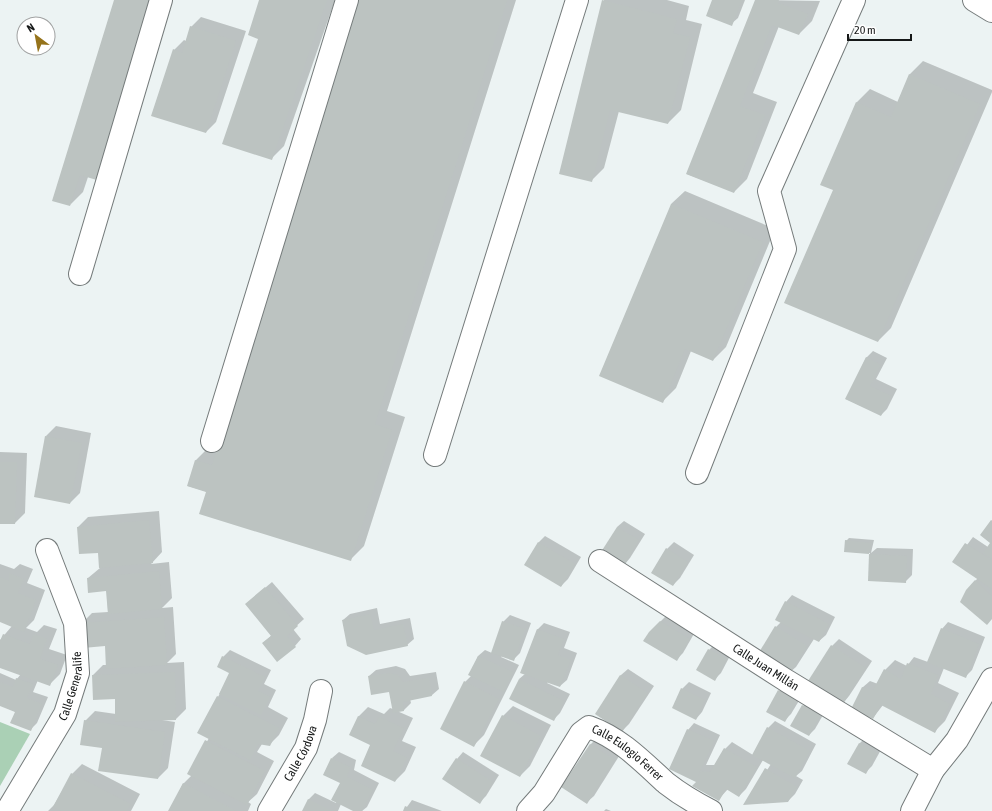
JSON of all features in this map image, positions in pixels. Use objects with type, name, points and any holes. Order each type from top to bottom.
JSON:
[{"type":"street","points":[[80,274],[162,0]]},
{"type":"street","points":[[212,441],[347,0]]},
{"type":"street","points":[[435,455],[577,0]]},
{"type":"street","points":[[697,474],[785,249],[768,191],[854,0]]},
{"type":"street","points":[[974,0],[992,11]]},
{"type":"street","name":"Calle Generalife","points":[[7,811],[65,714],[78,673],[75,623],[47,550]]},
{"type":"street","name":"Calle Juan Millán","points":[[600,561],[787,681],[933,770]]},
{"type":"street","points":[[912,811],[933,770],[957,740],[992,679]]},
{"type":"street","name":"Calle Córdova","points":[[269,811],[306,748],[315,720],[321,691]]},
{"type":"street","name":"Calle Eulogio Ferrer","points":[[528,811],[544,793],[581,733],[589,727],[604,732],[640,758],[668,784],[693,802],[711,811]]},
{"type":"green space","points":[[0,722],[30,734],[0,786]]},
{"type":"building","points":[[114,0],[155,0],[100,181],[80,175],[70,206],[52,201]]},
{"type":"building","points":[[259,0],[327,0],[272,160],[222,144],[258,39],[248,35]]},
{"type":"building","points":[[358,0],[507,0],[375,424],[392,430],[351,561],[199,514],[206,492],[187,486],[195,460],[212,465]]},
{"type":"building","points":[[602,0],[677,19],[673,33],[690,37],[668,124],[610,110],[592,182],[559,174]]},
{"type":"building","points":[[712,0],[742,0],[732,26],[706,16]]},
{"type":"building","points":[[755,0],[779,0],[778,3],[808,14],[799,35],[772,25],[740,106],[765,115],[734,193],[686,174]]},
{"type":"building","points":[[190,26],[236,41],[206,133],[151,116],[173,49],[182,53]]},
{"type":"building","points":[[909,74],[980,104],[878,342],[784,303],[833,190],[820,185],[856,102],[891,117]]},
{"type":"building","points":[[671,204],[763,242],[713,361],[685,349],[663,403],[599,376]]},
{"type":"building","points":[[866,357],[881,365],[870,386],[891,396],[881,416],[845,399]]},
{"type":"building","points":[[45,436],[82,443],[70,504],[34,497]]},
{"type":"building","points":[[0,462],[17,462],[15,524],[0,524]]},
{"type":"building","points":[[149,520],[153,563],[99,568],[98,553],[79,554],[77,527]]},
{"type":"building","points":[[991,520],[992,559],[983,553],[990,543],[980,535]]},
{"type":"building","points":[[617,527],[639,540],[624,566],[601,552]]},
{"type":"building","points":[[845,540],[871,543],[869,554],[844,552]]},
{"type":"building","points":[[538,542],[575,564],[561,587],[524,565]]},
{"type":"building","points":[[965,543],[992,560],[992,589],[952,562]]},
{"type":"building","points":[[666,548],[688,562],[673,586],[651,573]]},
{"type":"building","points":[[869,554],[907,556],[906,583],[868,581]]},
{"type":"building","points":[[159,571],[162,609],[108,614],[106,591],[88,593],[87,578]]},
{"type":"building","points":[[9,573],[24,579],[18,593],[36,600],[24,632],[0,622],[0,577],[9,581]]},
{"type":"building","points":[[975,580],[992,596],[992,619],[987,625],[960,602],[966,590]]},
{"type":"building","points":[[265,587],[298,626],[287,636],[296,647],[277,662],[262,643],[271,636],[245,604]]},
{"type":"building","points":[[785,601],[829,624],[819,642],[775,620]]},
{"type":"building","points":[[370,614],[374,630],[403,624],[408,646],[366,655],[347,646],[342,620]]},
{"type":"building","points":[[164,617],[167,665],[106,669],[105,646],[83,648],[81,623]]},
{"type":"building","points":[[502,621],[525,629],[514,661],[491,653]]},
{"type":"building","points":[[660,621],[690,639],[677,661],[643,641],[649,632]]},
{"type":"building","points":[[775,626],[807,646],[789,675],[758,654]]},
{"type":"building","points":[[941,628],[979,644],[966,678],[927,662]]},
{"type":"building","points":[[537,629],[564,639],[558,655],[571,660],[560,687],[520,673]]},
{"type":"building","points":[[3,634],[30,644],[34,634],[47,639],[40,659],[58,665],[50,686],[0,668],[0,641]]},
{"type":"building","points":[[831,645],[866,668],[843,704],[808,681]]},
{"type":"building","points":[[708,649],[727,659],[715,681],[696,670]]},
{"type":"building","points":[[222,656],[265,677],[258,691],[270,697],[261,715],[219,694],[229,673],[217,667]]},
{"type":"building","points":[[478,656],[513,672],[504,692],[468,675]]},
{"type":"building","points":[[907,663],[938,675],[931,694],[950,704],[935,733],[881,705],[873,719],[851,709],[862,687],[873,690],[884,669],[901,679]]},
{"type":"building","points":[[175,672],[176,720],[115,722],[115,699],[93,700],[92,675]]},
{"type":"building","points":[[389,673],[398,675],[403,682],[429,678],[432,696],[403,702],[404,711],[393,713],[389,692],[371,695],[368,676]]},
{"type":"building","points":[[620,675],[648,693],[622,732],[595,714]]},
{"type":"building","points":[[16,678],[33,684],[27,698],[42,704],[31,731],[10,723],[15,712],[0,706],[0,682],[13,687]]},
{"type":"building","points":[[519,679],[564,701],[554,721],[509,699]]},
{"type":"building","points":[[464,681],[499,699],[474,747],[440,729]]},
{"type":"building","points":[[681,688],[705,700],[696,720],[672,708]]},
{"type":"building","points":[[778,690],[797,701],[785,722],[766,712]]},
{"type":"building","points":[[217,696],[279,728],[270,746],[258,744],[250,760],[197,733]]},
{"type":"building","points":[[802,705],[821,715],[809,736],[790,726]]},
{"type":"building","points":[[502,715],[541,736],[520,777],[480,756]]},
{"type":"building","points":[[358,716],[375,724],[379,717],[404,728],[393,751],[407,758],[395,782],[361,766],[370,745],[349,735]]},
{"type":"building","points":[[84,720],[165,732],[158,779],[98,771],[102,748],[80,745]]},
{"type":"building","points":[[767,727],[810,751],[795,778],[752,755]]},
{"type":"building","points":[[687,729],[714,741],[698,776],[701,771],[710,772],[724,748],[757,767],[739,797],[726,789],[719,801],[692,786],[696,782],[669,769]]},
{"type":"building","points":[[205,740],[265,771],[247,805],[187,774]]},
{"type":"building","points":[[859,743],[877,753],[866,774],[847,764]]},
{"type":"building","points":[[590,744],[615,760],[587,804],[561,787]]},
{"type":"building","points":[[331,758],[350,767],[347,777],[373,790],[362,811],[353,811],[331,800],[340,783],[323,775]]},
{"type":"building","points":[[456,758],[493,782],[480,804],[442,779]]},
{"type":"building","points":[[765,768],[797,787],[788,802],[743,805]]},
{"type":"building","points":[[71,773],[131,804],[127,811],[61,811],[53,807]]},
{"type":"building","points":[[183,783],[236,811],[168,811]]},
{"type":"building","points":[[308,799],[332,811],[302,811]]},
{"type":"building","points":[[405,806],[417,811],[403,811]]}]
